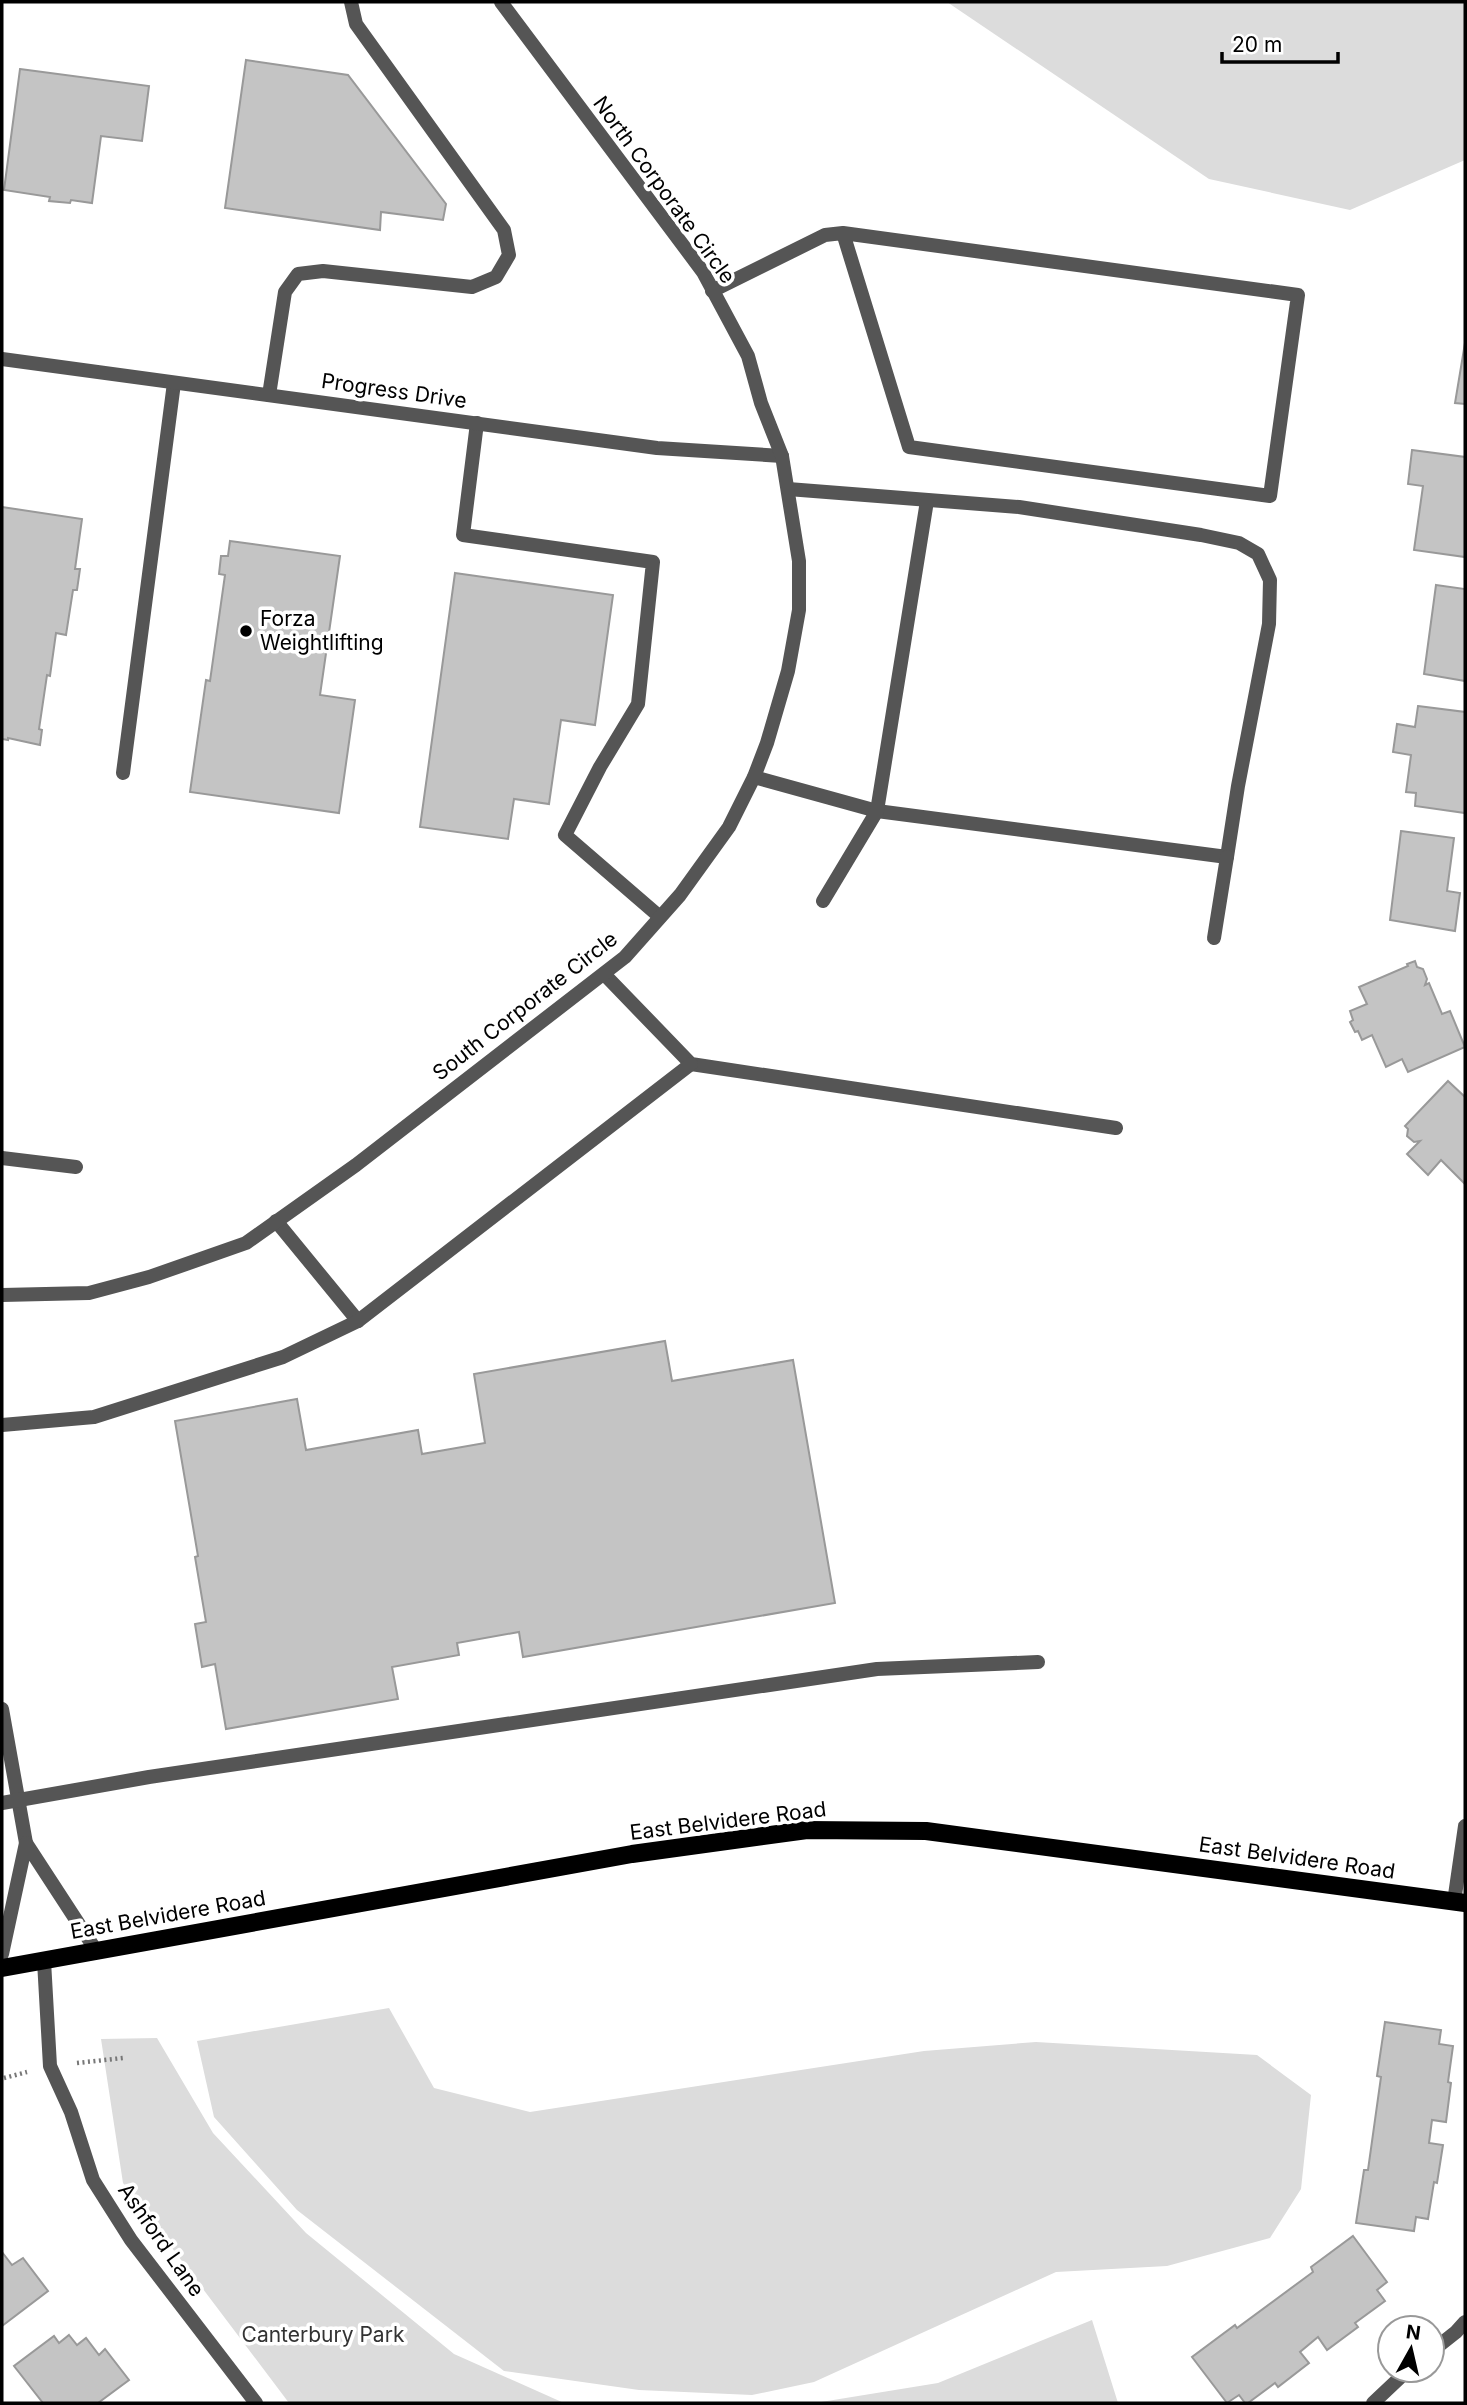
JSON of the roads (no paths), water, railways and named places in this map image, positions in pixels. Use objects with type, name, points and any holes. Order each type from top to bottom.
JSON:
[{"type":"main road","name":"East Belvidere Road","points":[[2,1968],[632,1854],[807,1830],[926,1831],[1460,1903]]},
{"type":"street","points":[[270,395],[285,292],[298,274],[323,271],[472,287],[496,277],[509,256],[504,230],[356,24],[351,2]]},
{"type":"street","name":"North Corporate Circle","points":[[500,2],[703,272],[748,356],[761,403],[782,456]]},
{"type":"street","points":[[712,290],[825,236],[842,233],[1298,295],[1270,496],[909,447],[842,233]]},
{"type":"street","name":"Progress Drive","points":[[2,359],[657,448],[782,456]]},
{"type":"street","points":[[123,773],[174,383]]},
{"type":"street","points":[[477,423],[463,535],[653,562],[638,704],[600,767],[565,835],[660,917]]},
{"type":"street","name":"South Corporate Circle","points":[[2,1295],[89,1293],[149,1277],[246,1243],[356,1165],[625,957],[680,895],[729,827],[754,778],[767,743],[788,671],[799,610],[799,561],[782,456]]},
{"type":"street","points":[[788,489],[1019,507],[1239,542],[1258,554],[1270,580],[1269,624],[1238,786],[1214,938]]},
{"type":"street","points":[[823,901],[877,811],[927,501]]},
{"type":"street","points":[[754,778],[877,811],[1227,858]]},
{"type":"street","points":[[604,974],[691,1064],[1116,1128]]},
{"type":"street","points":[[2,1425],[94,1417],[283,1357],[358,1321],[691,1064]]},
{"type":"street","points":[[2,1158],[76,1167]]},
{"type":"street","points":[[276,1221],[358,1321]]},
{"type":"street","points":[[2,1802],[149,1777],[877,1668],[1038,1661]]},
{"type":"street","points":[[2,1709],[26,1843],[97,1952]]},
{"type":"street","points":[[1460,1903],[1465,1826]]},
{"type":"street","points":[[2,1954],[26,1843]]},
{"type":"street","name":"Ashford Lane","points":[[44,1961],[50,2066],[71,2112],[93,2180],[131,2240],[256,2403]]},
{"type":"street","points":[[1446,2340],[1465,2322]]},
{"type":"street","points":[[1373,2403],[1393,2384]]},
{"type":"place","name":"Forza Weightlifting","points":[[246,631]]},
{"type":"park label","name":"Canterbury Park","points":[[323,2335]]}]
